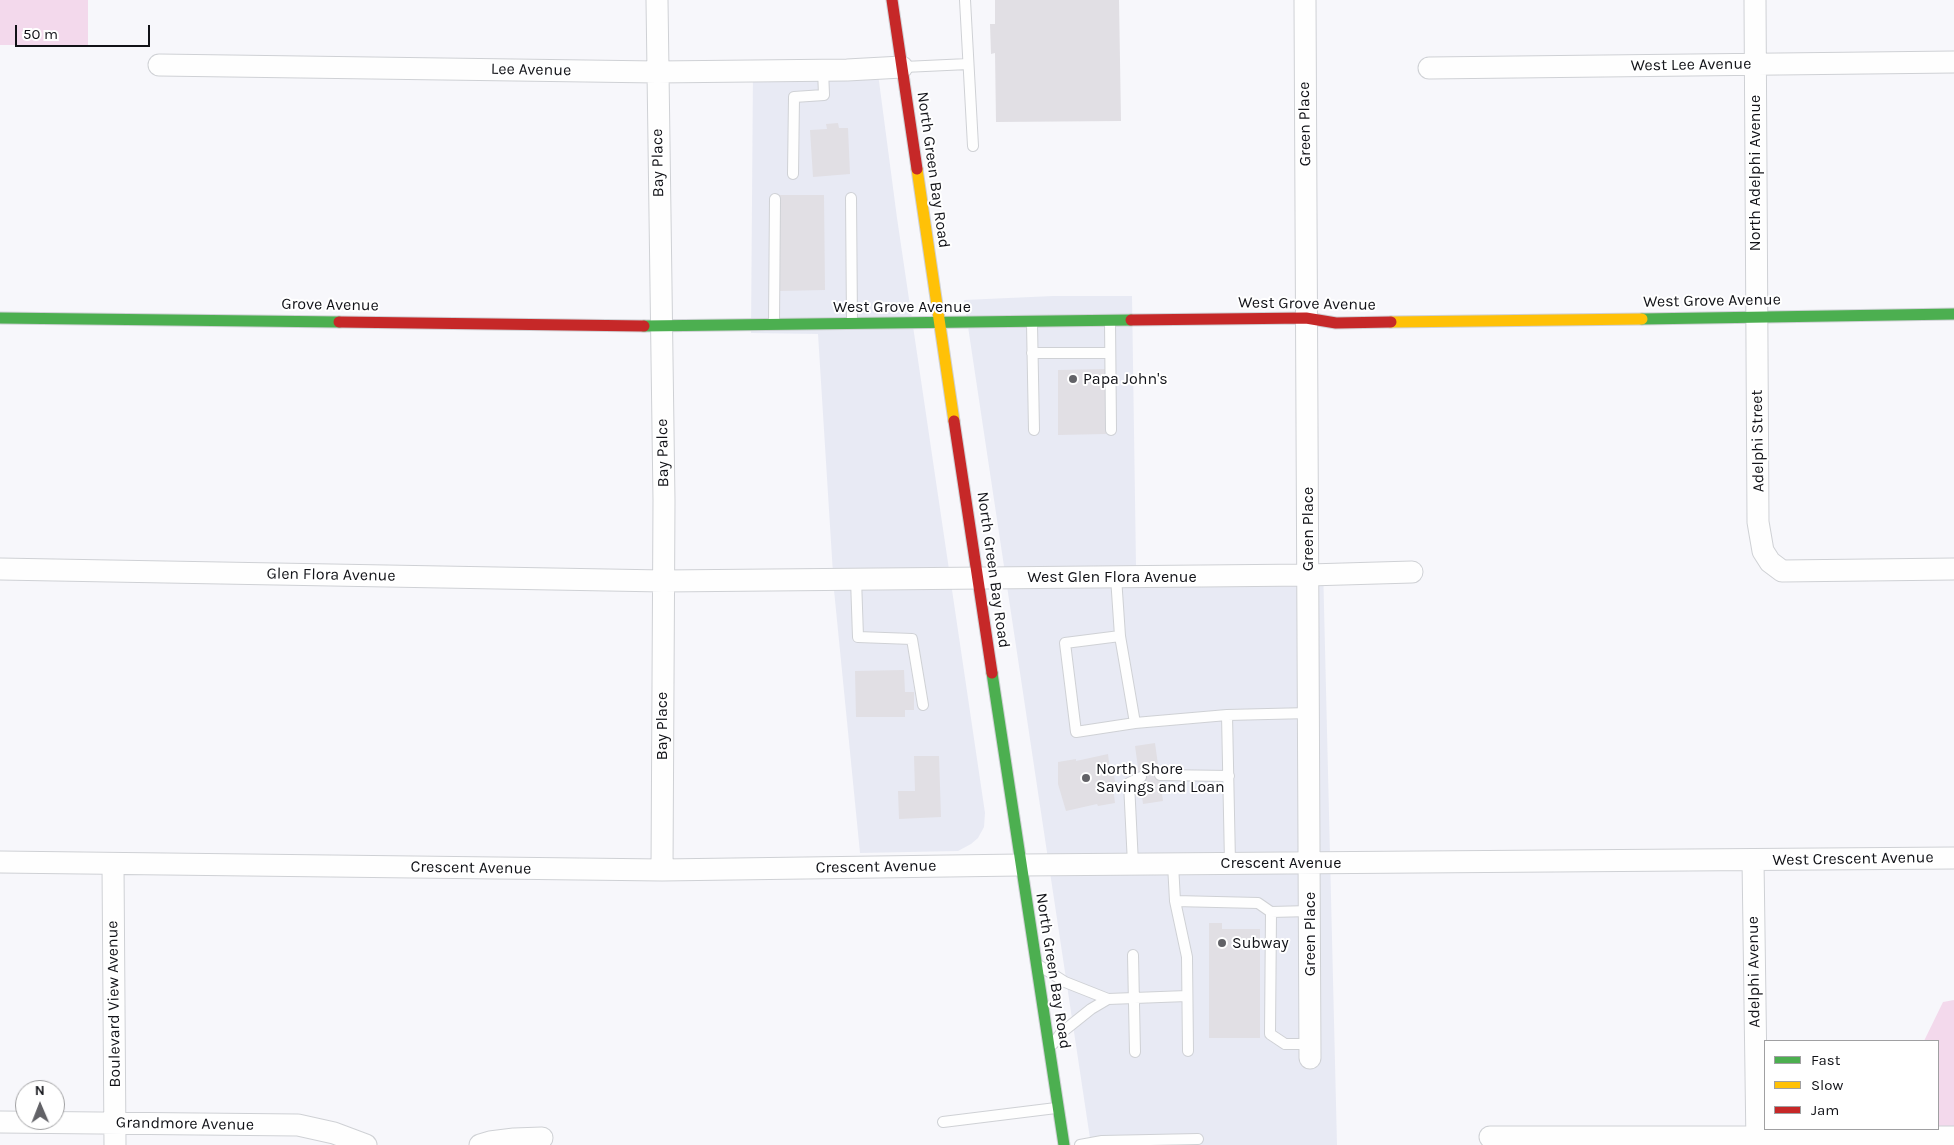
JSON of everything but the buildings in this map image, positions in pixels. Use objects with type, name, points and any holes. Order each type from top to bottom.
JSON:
[{"type":"street","name":"Bay Place","points":[[657,0],[656,72],[660,326]]},
{"type":"street","name":"North Green Bay Road","points":[[892,0],[1020,865],[1064,1145]]},
{"type":"street","name":"Green Place","points":[[1305,0],[1310,1051]]},
{"type":"street","name":"North Adelphi Avenue","points":[[1754,0],[1756,317]]},
{"type":"street","name":"West Lee Avenue","points":[[1429,68],[1954,62]]},
{"type":"street","name":"Lee Avenue","points":[[159,65],[656,72],[902,67]]},
{"type":"street","name":"West Grove Avenue","points":[[660,326],[774,323],[852,324],[1306,318],[1336,322],[1954,314]]},
{"type":"street","name":"Adelphi Street","points":[[1756,317],[1758,522],[1763,551],[1770,562],[1782,571],[1954,569]]},
{"type":"street","name":"Grove Avenue","points":[[0,318],[660,326]]},
{"type":"street","name":"Bay Palce","points":[[660,326],[664,500],[662,581]]},
{"type":"street","name":"Glen Flora Avenue","points":[[0,569],[662,581]]},
{"type":"street","name":"West Glen Flora Avenue","points":[[662,581],[1309,576],[1412,572]]},
{"type":"street","name":"Bay Place","points":[[662,581],[662,870]]},
{"type":"street","name":"West Crescent Avenue","points":[[1753,860],[1954,858]]},
{"type":"street","name":"Crescent Avenue","points":[[0,862],[662,870],[1020,865],[1753,860]]},
{"type":"street","name":"Adelphi Avenue","points":[[1753,860],[1757,1141]]},
{"type":"street","name":"Boulevard View Avenue","points":[[113,864],[116,1145]]},
{"type":"street","name":"Grandmore Avenue","points":[[0,1122],[298,1125],[334,1132],[366,1145]]},
{"type":"street","points":[[1490,1137],[1757,1141],[1954,1137]]},
{"type":"street","points":[[480,1145],[506,1140],[542,1138]]},
{"type":"lane","points":[[964,0],[973,146]]},
{"type":"lane","points":[[902,67],[968,64]]},
{"type":"lane","points":[[793,174],[794,97],[824,94],[823,69]]},
{"type":"lane","points":[[851,198],[852,324]]},
{"type":"lane","points":[[774,323],[775,199]]},
{"type":"lane","points":[[1110,321],[1111,430]]},
{"type":"lane","points":[[1032,322],[1034,430]]},
{"type":"lane","points":[[1032,353],[1110,352]]},
{"type":"lane","points":[[1116,577],[1120,636],[1136,723]]},
{"type":"lane","points":[[856,579],[858,637],[912,639],[923,705]]},
{"type":"lane","points":[[1120,636],[1065,643],[1076,732],[1136,723],[1227,715],[1309,713]]},
{"type":"lane","points":[[1227,715],[1230,864]]},
{"type":"lane","points":[[1160,775],[1229,776]]},
{"type":"lane","points":[[1133,864],[1129,783],[1141,777]]},
{"type":"lane","points":[[1173,864],[1175,901],[1187,957],[1188,1051]]},
{"type":"lane","points":[[1175,901],[1258,903],[1272,912],[1310,911]]},
{"type":"lane","points":[[1272,912],[1270,1034],[1285,1044],[1310,1051]]},
{"type":"lane","points":[[1133,954],[1134,1052]]},
{"type":"lane","points":[[1035,962],[1065,982],[1108,999],[1187,996]]},
{"type":"lane","points":[[1049,1048],[1061,1033],[1091,1009],[1108,999]]},
{"type":"lane","points":[[943,1122],[1058,1107]]},
{"type":"lane","points":[[1080,1145],[1102,1141],[1198,1139]]},
{"type":"shaded area","points":[[0,0],[88,0],[88,45],[0,45]]},
{"type":"shaded area","points":[[877,66],[897,218],[985,813],[984,827],[978,838],[958,851],[860,853],[834,590],[818,334],[751,333],[753,69]]},
{"type":"shaded area","points":[[1053,296],[1132,296],[1136,566],[1323,565],[1337,1145],[1091,1145],[964,300]]},
{"type":"shaded area","points":[[1954,1000],[1954,1134],[1939,1128],[1939,1040],[1924,1040],[1943,1002]]},
{"type":"traffic: fast","points":[[1642,319],[1954,314]]},
{"type":"traffic: fast","points":[[0,318],[339,322]]},
{"type":"traffic: fast","points":[[644,326],[1131,320]]},
{"type":"traffic: fast","points":[[992,673],[1064,1145]]},
{"type":"traffic: slow","points":[[917,169],[954,421]]},
{"type":"traffic: slow","points":[[1391,322],[1642,319]]},
{"type":"traffic: jam","points":[[892,0],[917,169]]},
{"type":"traffic: jam","points":[[1131,320],[1306,318],[1336,323],[1391,322]]},
{"type":"traffic: jam","points":[[339,322],[644,326]]},
{"type":"traffic: jam","points":[[954,421],[992,673]]},
{"type":"place","name":"Papa John's","points":[[1073,379]]},
{"type":"place","name":"North Shore Savings and Loan","points":[[1086,778]]},
{"type":"place","name":"Subway","points":[[1222,943]]}]
